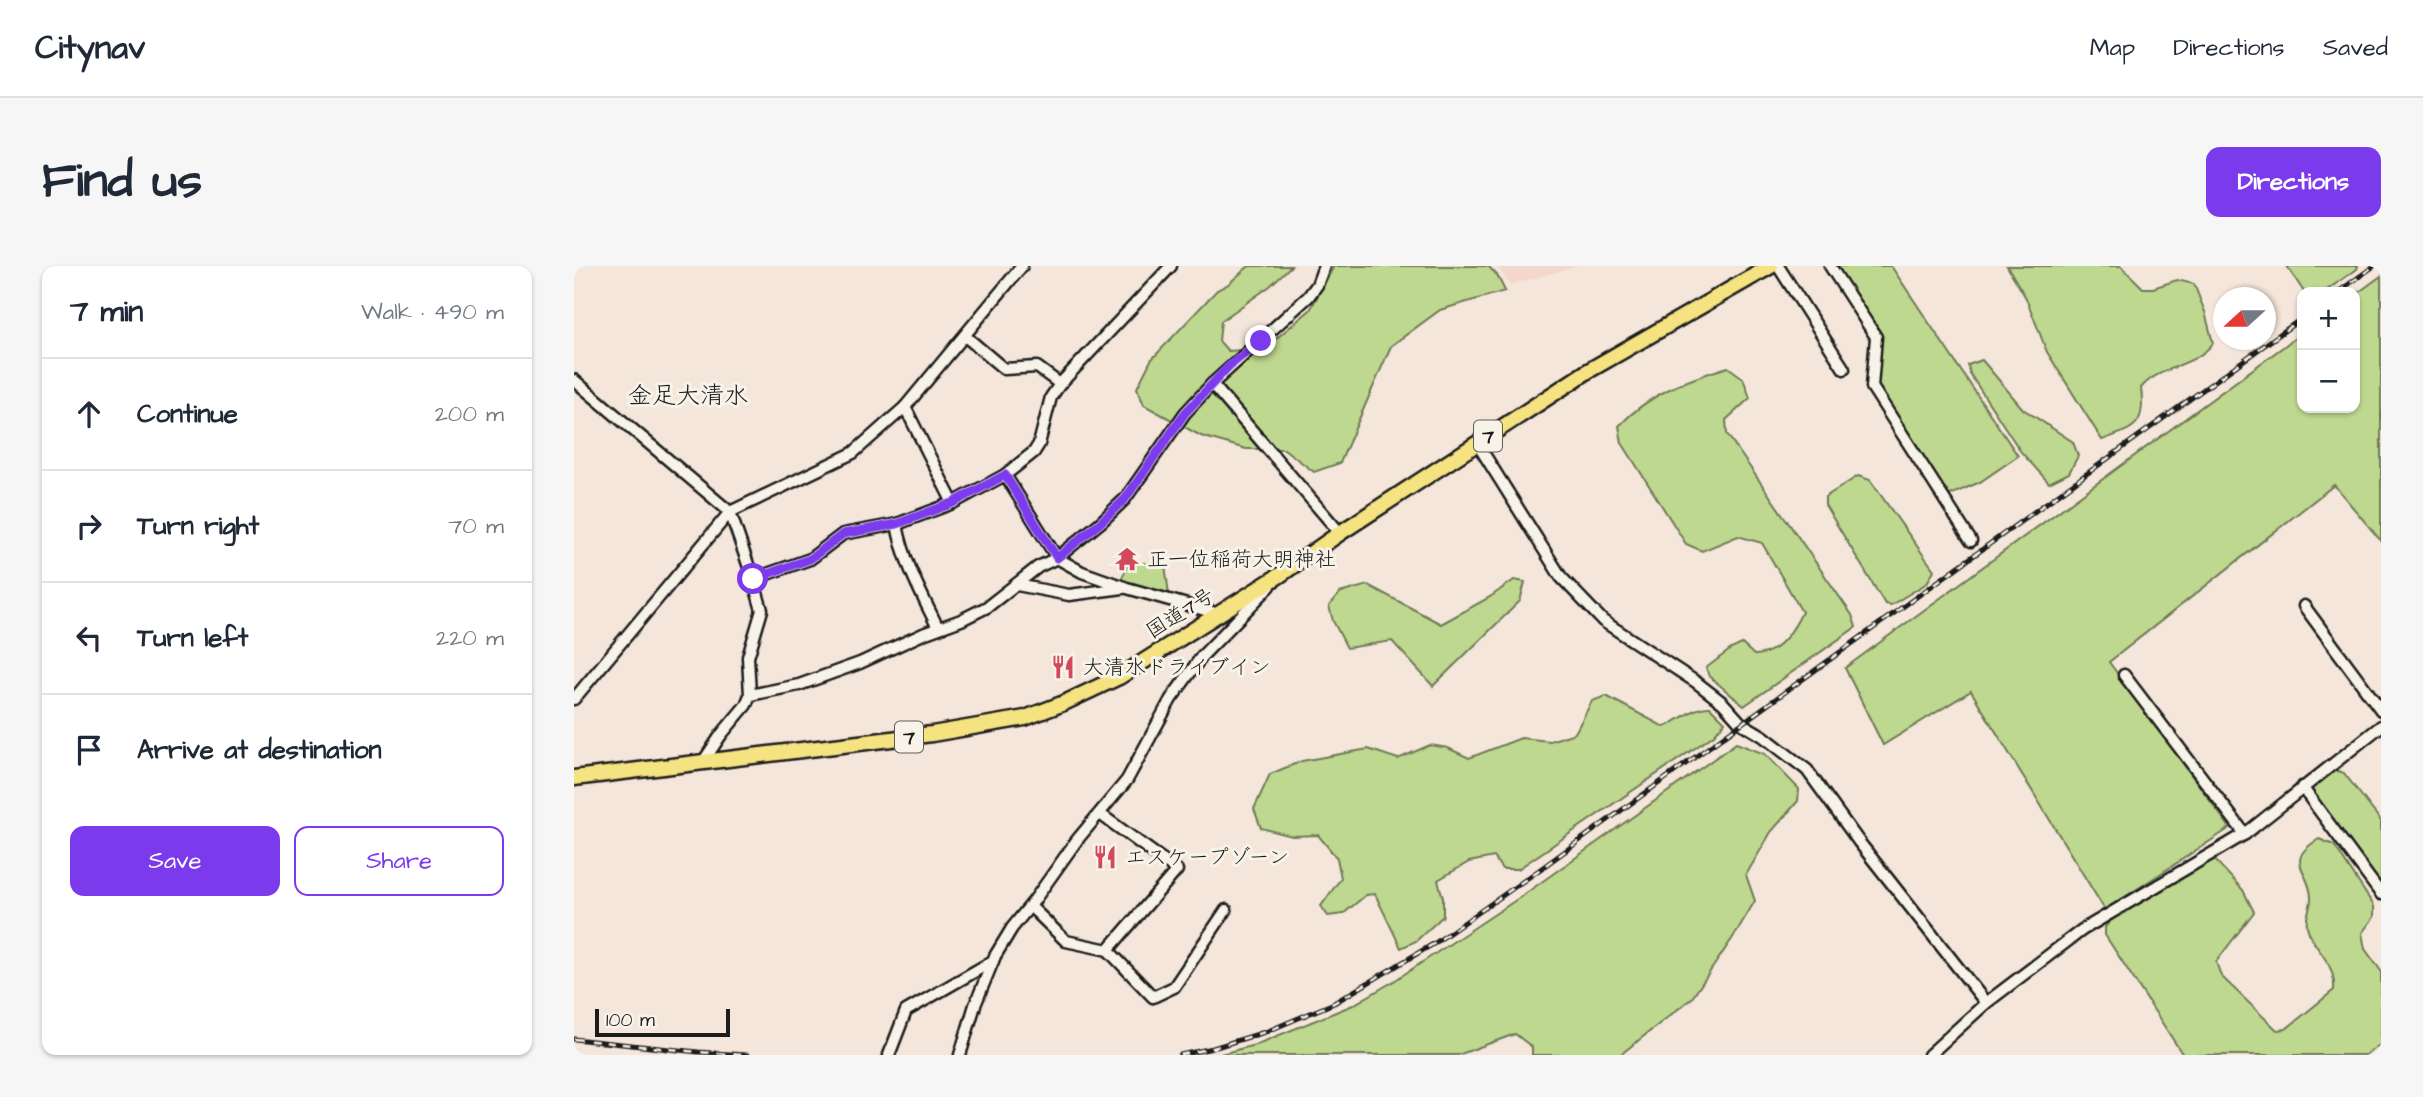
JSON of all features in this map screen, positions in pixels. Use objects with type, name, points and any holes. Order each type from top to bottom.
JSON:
[{"type":"highway","name":"国道7号","points":[[575,777],[932,734],[1025,718],[1064,703],[1119,677],[1280,575],[1339,533],[1588,371],[1769,267]]},
{"type":"street","points":[[574,699],[730,512],[853,453],[905,407],[1022,266]]},
{"type":"street","points":[[753,579],[810,559],[843,534],[897,524],[953,503],[1005,475],[1034,452],[1039,444],[1051,397],[1060,384],[1171,266]]},
{"type":"street","points":[[750,695],[799,685],[961,620],[987,607],[1038,567],[1057,558],[1125,499],[1185,413],[1212,384],[1308,297],[1317,285],[1324,266]]},
{"type":"street","points":[[1830,266],[1876,337],[1872,387],[1971,541]]},
{"type":"street","points":[[1769,267],[1844,369]]},
{"type":"street","points":[[965,336],[1004,369],[1037,367],[1060,384]]},
{"type":"street","points":[[574,380],[730,512],[753,579],[762,610],[748,657],[750,695],[746,705],[703,762]]},
{"type":"street","points":[[1212,384],[1339,533]]},
{"type":"street","points":[[905,407],[953,503]]},
{"type":"street","points":[[1477,443],[1561,576],[1603,621],[1696,682],[1723,703],[1741,723],[1763,736],[1807,770],[1859,842],[1986,1003]]},
{"type":"street","points":[[1005,475],[1057,558],[1082,572],[1127,588],[1219,614]]},
{"type":"street","points":[[897,524],[900,539],[923,598],[938,628]]},
{"type":"street","points":[[961,1054],[975,1005],[993,961],[1012,928],[1077,840],[1127,780],[1171,699],[1202,656],[1251,609],[1280,575]]},
{"type":"street","points":[[1017,585],[1069,595],[1127,588]]},
{"type":"street","points":[[2304,606],[2381,710]]},
{"type":"street","points":[[2124,675],[2245,834]]},
{"type":"street","points":[[1928,1055],[1986,1003],[2082,930],[2245,834],[2381,726]]},
{"type":"street","points":[[2302,787],[2381,894]]},
{"type":"street","points":[[1100,814],[1177,870],[1108,950]]},
{"type":"street","points":[[1030,906],[1066,940],[1108,950],[1153,996],[1174,987],[1226,910]]},
{"type":"street","points":[[889,1055],[906,1011],[993,961]]},
{"type":"shaded area","points":[[1497,266],[1578,266],[1510,285]]},
{"type":"green space","points":[[1249,266],[1291,266],[1270,286],[1221,321],[1219,341],[1228,351],[1265,348],[1310,310],[1334,266],[1488,266],[1497,275],[1505,291],[1440,310],[1391,346],[1340,463],[1314,472],[1284,449],[1246,449],[1201,436],[1144,405],[1137,388],[1151,360],[1217,290]]},
{"type":"green space","points":[[1834,266],[1891,266],[2018,456],[1980,482],[1948,496],[1877,386],[1881,339]]},
{"type":"green space","points":[[2007,266],[2121,266],[2143,288],[2153,288],[2177,280],[2194,284],[2213,343],[2197,357],[2149,380],[2141,388],[2142,410],[2136,424],[2102,440],[2047,352],[2026,298]]},
{"type":"green space","points":[[2287,266],[2358,266],[2331,287],[2301,287]]},
{"type":"green space","points":[[2381,276],[2381,541],[2334,485],[2109,662],[2230,828],[2105,910],[1971,691],[1883,745],[1845,668],[2297,337],[2297,413],[2360,413],[2360,291]]},
{"type":"green space","points":[[1982,360],[2023,409],[2073,442],[2078,456],[2069,473],[2049,483],[2021,452],[1970,374],[1968,365]]},
{"type":"green space","points":[[1728,367],[1743,378],[1750,398],[1726,420],[1727,434],[1852,615],[1856,627],[1744,706],[1709,676],[1706,668],[1742,644],[1754,655],[1770,651],[1784,641],[1802,612],[1762,543],[1738,536],[1702,551],[1686,544],[1622,443],[1619,426],[1656,396]]},
{"type":"green space","points":[[1858,476],[1870,480],[1934,570],[1927,583],[1891,605],[1885,604],[1825,505],[1825,497]]},
{"type":"green space","points":[[1130,562],[1165,565],[1169,594],[1120,581]]},
{"type":"green space","points":[[1514,580],[1525,582],[1520,601],[1433,686],[1392,641],[1347,648],[1333,621],[1329,606],[1340,593],[1368,585],[1441,624],[1490,597]]},
{"type":"green space","points":[[1606,696],[1664,727],[1704,707],[1710,707],[1725,722],[1714,735],[1518,869],[1502,869],[1494,857],[1469,862],[1438,880],[1443,898],[1443,916],[1416,941],[1401,948],[1375,894],[1366,895],[1343,914],[1328,916],[1321,906],[1341,878],[1337,858],[1318,835],[1292,836],[1261,828],[1254,809],[1270,774],[1302,761],[1368,749],[1398,759],[1430,745],[1448,748],[1469,758],[1521,738],[1550,741],[1575,733],[1592,701]]},
{"type":"green space","points":[[1736,743],[1765,754],[1799,789],[1798,801],[1771,832],[1746,875],[1755,901],[1692,998],[1620,1055],[1532,1055],[1532,1047],[1515,1034],[1458,1055],[1217,1055],[1255,1045],[1353,1005],[1394,981],[1522,896]]},
{"type":"green space","points":[[2335,770],[2344,773],[2381,821],[2381,890],[2310,792],[2312,787]]},
{"type":"green space","points":[[2319,839],[2334,845],[2374,906],[2374,917],[2362,933],[2365,949],[2381,971],[2381,1044],[2365,1055],[2183,1055],[2105,935],[2105,927],[2111,920],[2211,859],[2216,861],[2243,890],[2254,912],[2216,962],[2221,976],[2277,1030],[2286,1029],[2334,990],[2334,980],[2328,963],[2307,926],[2310,890],[2300,861],[2308,847]]},
{"type":"railway","points":[[2345,287],[2374,266]]},
{"type":"railway","points":[[1180,1055],[1268,1031],[1334,1003],[1435,943],[2297,322]]},
{"type":"railway","points":[[574,1039],[747,1055]]},
{"type":"place","name":"正一位稲荷大明神社","points":[[1127,559]]},
{"type":"place","name":"大清水ドライブイン","points":[[1063,667]]},
{"type":"place","name":"エスケープゾーン","points":[[1105,857]]},
{"type":"district","name":"金足大清水","points":[[688,395]]},
{"type":"route","points":[[753,579],[810,559],[843,534],[897,524],[953,503],[1005,475],[1057,558],[1125,499],[1185,413],[1229,366],[1261,341]]}]
